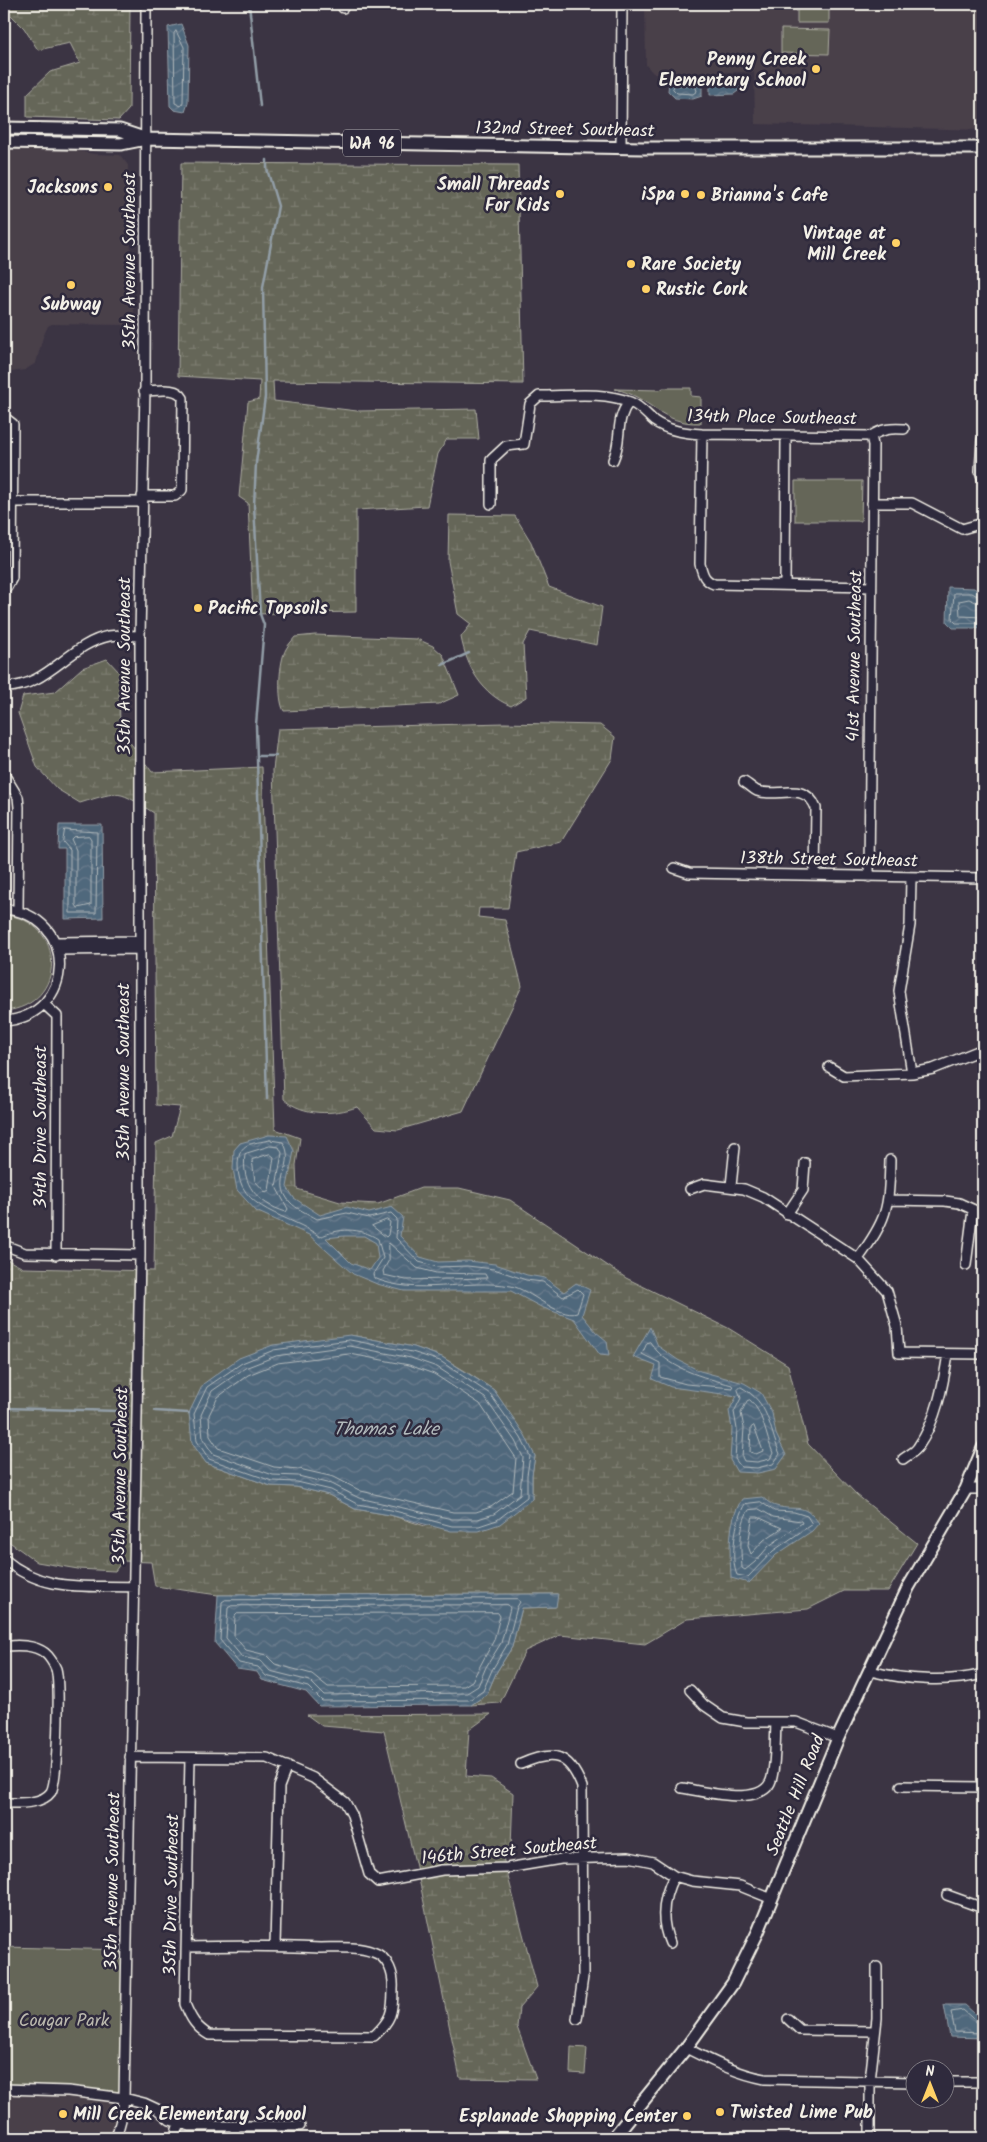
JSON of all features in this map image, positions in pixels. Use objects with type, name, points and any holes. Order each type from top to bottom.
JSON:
[{"type":"main road","name":"132nd Street Southeast","points":[[4,128],[120,130],[146,139]]},
{"type":"main road","name":"132nd Street Southeast","points":[[4,142],[121,144],[146,139],[621,147],[983,148]]},
{"type":"main road","name":"Seattle Hill Road","points":[[614,2138],[686,2048],[733,1983],[772,1899],[838,1738],[908,1588],[966,1489],[983,1448]]},
{"type":"street","name":"35th Avenue Southeast","points":[[116,2138],[122,2116],[124,2098],[140,1255],[140,636],[144,391],[146,4]]},
{"type":"street","points":[[621,147],[622,4]]},
{"type":"street","points":[[8,502],[142,499],[175,496],[182,490],[183,398],[175,391],[144,391]]},
{"type":"street","name":"134th Place Southeast","points":[[491,504],[491,460],[506,446],[524,444],[530,404],[539,396],[606,396],[629,402],[664,426],[682,432],[702,434],[871,436],[879,430],[904,429]]},
{"type":"street","points":[[613,460],[619,448],[621,412],[629,402]]},
{"type":"street","points":[[4,417],[13,424],[8,502],[12,578],[6,587]]},
{"type":"street","points":[[702,434],[700,564],[703,576],[708,581],[714,584],[871,587]]},
{"type":"street","points":[[785,584],[786,436]]},
{"type":"street","name":"41st Avenue Southeast","points":[[869,877],[871,436]]},
{"type":"street","points":[[982,440],[980,471],[983,480]]},
{"type":"street","points":[[872,503],[912,503],[962,529],[983,523]]},
{"type":"street","points":[[4,687],[27,683],[45,675],[76,651],[94,641],[110,636],[140,636]]},
{"type":"street","points":[[4,774],[18,797],[18,910]]},
{"type":"street","points":[[744,782],[757,791],[801,792],[814,802],[816,808],[815,874]]},
{"type":"street","name":"138th Street Southeast","points":[[674,868],[689,873],[983,878]]},
{"type":"street","points":[[911,878],[910,925],[899,991],[912,1073]]},
{"type":"street","points":[[4,909],[18,910],[40,922],[57,946],[60,969],[56,988],[44,1004],[26,1016],[4,1021]]},
{"type":"street","points":[[57,946],[139,945]]},
{"type":"street","name":"34th Drive Southeast","points":[[44,1004],[57,1016],[56,1255]]},
{"type":"street","points":[[829,1067],[844,1076],[912,1073],[933,1069],[983,1049]]},
{"type":"street","points":[[731,1186],[736,1147]]},
{"type":"street","points":[[858,1259],[883,1222],[889,1200],[890,1160]]},
{"type":"street","points":[[788,1214],[803,1190],[805,1163]]},
{"type":"street","points":[[690,1189],[704,1184],[731,1186],[763,1197],[858,1259],[887,1291],[897,1326],[899,1353],[983,1354]]},
{"type":"street","points":[[889,1200],[959,1203],[983,1214]]},
{"type":"street","points":[[966,1265],[973,1210]]},
{"type":"street","points":[[4,1245],[25,1253],[140,1255]]},
{"type":"street","points":[[903,1459],[918,1448],[933,1415],[944,1384],[948,1354]]},
{"type":"street","points":[[966,1489],[983,1489]]},
{"type":"street","points":[[4,1559],[22,1573],[48,1583],[134,1587]]},
{"type":"street","points":[[4,1647],[32,1647],[45,1653],[56,1669],[55,1774],[50,1792],[39,1800],[4,1803]]},
{"type":"street","points":[[870,1672],[892,1677],[926,1678],[972,1677],[983,1674]]},
{"type":"street","points":[[690,1690],[704,1705],[723,1718],[746,1722],[796,1722],[838,1738]]},
{"type":"street","points":[[682,1788],[749,1797],[765,1792],[772,1779],[776,1723]]},
{"type":"street","points":[[521,1764],[538,1756],[551,1754],[565,1760],[576,1771],[582,1787],[583,1977],[577,2018]]},
{"type":"street","name":"146th Street Southeast","points":[[130,1758],[267,1758],[313,1778],[345,1802],[352,1815],[369,1874],[378,1882],[442,1870],[507,1868],[561,1859],[629,1857],[653,1862],[674,1876]]},
{"type":"street","name":"35th Drive Southeast","points":[[190,1758],[186,2004],[191,2019],[199,2029],[209,2035],[374,2036],[387,2023],[393,2010],[394,1986],[392,1970],[375,1952],[358,1949],[275,1946]]},
{"type":"street","points":[[187,1946],[275,1946],[279,1787],[287,1766]]},
{"type":"street","points":[[901,1786],[983,1787]]},
{"type":"street","points":[[670,1943],[665,1930],[665,1898],[674,1876],[692,1881],[740,1886],[772,1899]]},
{"type":"street","points":[[947,1895],[983,1908]]},
{"type":"street","points":[[870,2138],[870,2082],[877,1967]]},
{"type":"street","points":[[788,2019],[800,2030],[874,2031]]},
{"type":"street","points":[[686,2048],[748,2076],[765,2079],[904,2082]]},
{"type":"street","points":[[954,2082],[983,2082]]},
{"type":"street","points":[[4,2089],[68,2091],[124,2098],[150,2106],[179,2124],[300,2126]]},
{"type":"street","points":[[174,2138],[179,2124]]},
{"type":"street","points":[[235,2138],[236,2126]]},
{"type":"shaded area","name":"Penny Creek Elementary School","points":[[645,4],[983,4],[983,130],[755,124],[754,72],[653,73],[646,65]]},
{"type":"shaded area","points":[[4,149],[74,150],[94,154],[120,155],[128,165],[128,216],[134,283],[134,330],[123,325],[52,324],[48,326],[43,337],[36,363],[25,370],[4,373]]},
{"type":"shaded area","name":"Mill Creek Elementary School","points":[[4,2089],[124,2098],[116,2138],[4,2138]]},
{"type":"green space","points":[[4,4],[130,4],[129,109],[119,120],[27,117],[27,94],[50,72],[80,63],[70,43],[38,50],[24,28],[4,8]]},
{"type":"green space","points":[[797,4],[829,4],[829,23],[797,23]]},
{"type":"green space","points":[[781,29],[830,30],[829,54],[781,53]]},
{"type":"green space","points":[[181,163],[518,165],[523,384],[273,381],[274,401],[357,411],[476,409],[479,439],[447,439],[438,454],[427,506],[356,510],[356,612],[253,614],[248,503],[239,497],[248,402],[259,399],[260,381],[178,376]]},
{"type":"green space","points":[[663,388],[691,388],[691,396],[701,397],[701,423],[675,420],[638,398],[615,389],[660,390]]},
{"type":"green space","points":[[795,481],[862,481],[861,521],[795,521]]},
{"type":"green space","points":[[449,515],[515,516],[531,542],[549,587],[602,607],[597,645],[530,631],[523,644],[526,697],[511,706],[492,695],[484,687],[477,679],[467,659],[461,637],[471,624],[458,614],[448,561]]},
{"type":"green space","points":[[315,635],[417,639],[433,646],[443,655],[459,695],[439,704],[284,711],[280,698],[280,671],[284,655],[295,637]]},
{"type":"green space","points":[[107,659],[119,672],[120,729],[152,772],[262,767],[275,1129],[300,1138],[296,1165],[297,1189],[340,1202],[378,1204],[421,1188],[459,1188],[510,1200],[626,1278],[728,1328],[788,1365],[808,1444],[857,1495],[917,1543],[888,1591],[844,1591],[808,1609],[687,1619],[645,1644],[560,1635],[525,1651],[500,1703],[471,1705],[487,1694],[496,1673],[512,1647],[522,1608],[555,1607],[557,1594],[218,1595],[155,1586],[151,1562],[122,1561],[115,1571],[78,1569],[37,1562],[4,1538],[4,1258],[23,1268],[154,1271],[156,1143],[172,1136],[180,1107],[156,1105],[154,813],[119,794],[112,794],[80,803],[57,789],[37,767],[18,713],[23,696],[55,692],[82,668]],"holes":[[[350,1335],[414,1347],[442,1357],[494,1390],[535,1456],[532,1475],[532,1499],[425,1526],[390,1515],[355,1509],[329,1495],[296,1487],[271,1486],[206,1463]]]},
{"type":"green space","points":[[504,723],[600,725],[615,737],[612,759],[561,842],[516,852],[508,908],[479,908],[478,917],[505,920],[522,986],[463,1111],[398,1130],[376,1128],[357,1107],[339,1112],[319,1112],[300,1109],[292,1105],[284,1099],[273,770],[278,729]]},
{"type":"green space","points":[[4,915],[25,920],[40,931],[49,946],[52,963],[49,980],[40,995],[25,1006],[4,1011]]},
{"type":"green space","points":[[491,1714],[469,1730],[466,1776],[491,1778],[513,1793],[511,1847],[501,1850],[537,1987],[519,2008],[517,2027],[536,2079],[460,2078],[421,1888],[384,1731],[322,1726],[307,1715]]},
{"type":"green space","name":"Cougar Park","points":[[4,1947],[126,1950],[124,2098],[4,2089]]},
{"type":"green space","points":[[571,2047],[587,2048],[585,2074],[570,2073]]},
{"type":"water","points":[[181,24],[189,45],[188,103],[185,112],[174,110],[170,106],[168,27]]},
{"type":"water","points":[[672,80],[702,80],[702,96],[693,99],[675,98],[668,91],[669,82]]},
{"type":"water","points":[[710,81],[732,82],[742,88],[734,94],[710,95]]},
{"type":"water","points":[[948,587],[974,588],[983,595],[983,628],[953,628],[947,622]]},
{"type":"water","points":[[59,825],[102,825],[103,918],[65,919],[65,849],[58,849]]},
{"type":"water","points":[[269,1135],[287,1136],[294,1151],[287,1187],[294,1198],[320,1215],[347,1207],[369,1213],[392,1207],[403,1217],[400,1236],[420,1257],[438,1262],[468,1261],[495,1264],[527,1275],[545,1278],[564,1292],[576,1283],[590,1290],[582,1315],[596,1332],[607,1341],[609,1356],[600,1355],[574,1319],[541,1307],[511,1291],[404,1291],[377,1284],[353,1274],[309,1235],[256,1211],[237,1190],[233,1169],[234,1150],[240,1143]],"holes":[[[364,1236],[376,1243],[378,1258],[370,1270],[351,1263],[326,1238]]]},
{"type":"water","points":[[650,1327],[658,1346],[678,1360],[700,1371],[744,1383],[761,1393],[772,1413],[776,1434],[786,1455],[776,1469],[758,1473],[737,1472],[730,1460],[732,1429],[729,1411],[737,1396],[671,1387],[652,1379],[656,1366],[633,1357]]},
{"type":"water","name":"Thomas Lake","points":[[350,1335],[414,1347],[442,1357],[494,1390],[525,1435],[535,1456],[532,1475],[532,1499],[500,1524],[479,1531],[451,1531],[390,1515],[355,1509],[329,1495],[296,1487],[271,1486],[206,1463],[192,1443],[189,1413],[203,1384],[239,1358],[273,1345]]},
{"type":"water","points":[[762,1497],[774,1505],[783,1508],[799,1508],[808,1512],[819,1523],[812,1531],[776,1555],[749,1583],[731,1578],[730,1547],[732,1527],[737,1508],[742,1499]]},
{"type":"water","points":[[558,1594],[556,1607],[522,1608],[512,1647],[496,1673],[487,1694],[471,1705],[319,1706],[306,1692],[262,1680],[257,1672],[237,1669],[215,1643],[218,1595]]},
{"type":"water","points":[[944,2005],[965,2005],[983,2021],[983,2038],[950,2037]]},
{"type":"waterway","points":[[249,4],[260,106]]},
{"type":"waterway","points":[[267,160],[267,169],[278,206],[263,287],[265,397],[256,463],[254,506],[260,614],[264,625],[256,725],[267,1099]]},
{"type":"waterway","points":[[442,665],[469,653]]},
{"type":"waterway","points":[[258,756],[276,756]]},
{"type":"waterway","points":[[4,1408],[120,1411]]},
{"type":"waterway","points":[[155,1411],[189,1413]]},
{"type":"place","name":"Penny Creek Elementary School","points":[[816,69]]},
{"type":"place","name":"Jacksons","points":[[108,187]]},
{"type":"place","name":"Small Threads For Kids","points":[[560,194]]},
{"type":"place","name":"iSpa","points":[[685,194]]},
{"type":"place","name":"Brianna's Cafe","points":[[701,195]]},
{"type":"place","name":"Vintage at Mill Creek","points":[[896,243]]},
{"type":"place","name":"Rare Society","points":[[631,264]]},
{"type":"place","name":"Subway","points":[[71,285]]},
{"type":"place","name":"Rustic Cork","points":[[646,289]]},
{"type":"place","name":"Pacific Topsoils","points":[[198,608]]},
{"type":"place","name":"Twisted Lime Pub","points":[[720,2112]]},
{"type":"place","name":"Mill Creek Elementary School","points":[[63,2114]]},
{"type":"place","name":"Esplanade Shopping Center","points":[[687,2116]]}]
